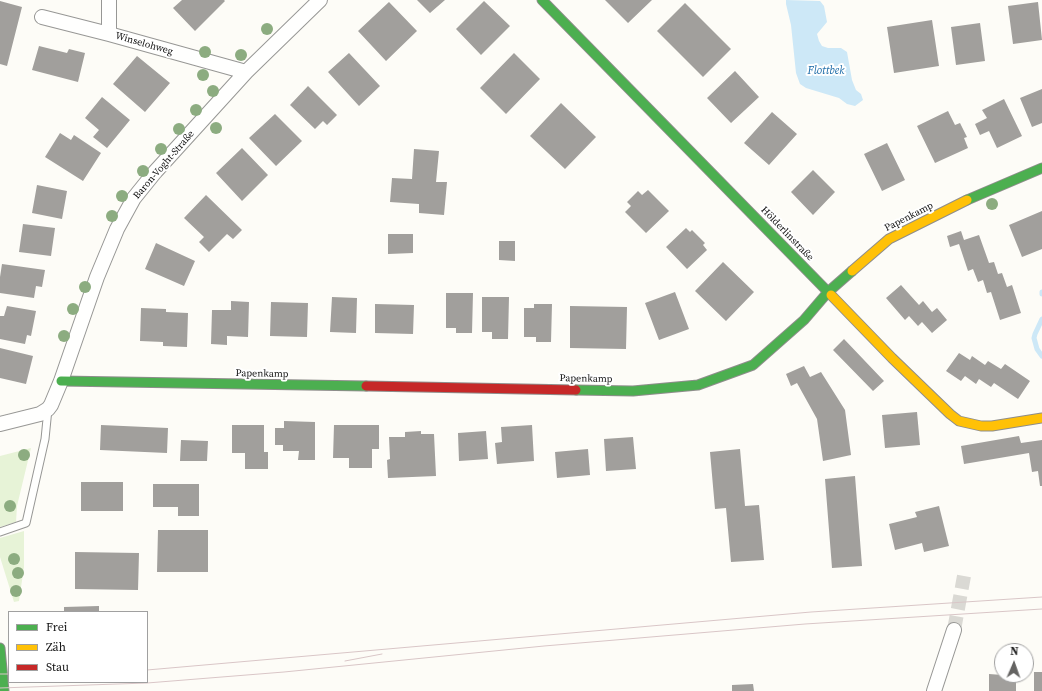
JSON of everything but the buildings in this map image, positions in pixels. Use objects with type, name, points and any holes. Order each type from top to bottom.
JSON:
[{"type":"street","points":[[109,0],[109,34]]},
{"type":"street","name":"Baron-Voght-Straße","points":[[48,409],[61,381],[97,277],[117,229],[134,198],[154,172],[246,72],[320,0]]},
{"type":"street","name":"Hölderlinstraße","points":[[542,0],[902,368],[950,414],[959,421],[970,424],[992,426],[1042,418]]},
{"type":"street","name":"Winselohweg","points":[[42,17],[246,72]]},
{"type":"street","name":"Papenkamp","points":[[61,381],[633,391],[698,385],[753,364],[804,320],[828,292],[889,239],[962,202],[1042,168]]},
{"type":"street","points":[[0,424],[40,414],[48,409]]},
{"type":"street","points":[[934,691],[954,630]]},
{"type":"street","points":[[0,648],[4,691]]},
{"type":"lane","points":[[0,532],[26,523],[46,434],[48,409]]},
{"type":"green space","points":[[31,448],[17,506],[16,522],[0,527],[0,456]]},
{"type":"green space","points":[[24,531],[24,567],[19,601],[14,602],[0,557],[0,538]]},
{"type":"water","name":"Flottbek","points":[[786,0],[820,1],[824,6],[827,22],[817,34],[819,41],[822,46],[828,48],[841,48],[847,52],[852,80],[856,90],[861,94],[863,100],[855,106],[847,104],[839,98],[806,88],[800,84],[796,73],[791,25]]},
{"type":"waterway","name":"Flottbek","points":[[1042,319],[1034,338],[1037,349],[1042,356]]},
{"type":"tunnel","points":[[954,630],[964,576]]},
{"type":"tram line","points":[[148,670],[811,612],[1042,597]]},
{"type":"tram line","points":[[148,683],[284,672],[544,646],[805,624],[1042,609]]},
{"type":"tram line","points":[[345,661],[382,654]]},
{"type":"tram line","points":[[0,674],[8,674]]},
{"type":"tram line","points":[[0,688],[147,683]]},
{"type":"traffic: fast","points":[[542,0],[831,295]]},
{"type":"traffic: fast","points":[[967,200],[1042,168]]},
{"type":"traffic: fast","points":[[576,390],[633,391],[698,385],[753,365],[804,320],[828,292],[852,271]]},
{"type":"traffic: fast","points":[[61,381],[366,386]]},
{"type":"traffic: fast","points":[[0,648],[4,691]]},
{"type":"traffic: slow","points":[[852,271],[889,239],[967,200]]},
{"type":"traffic: slow","points":[[831,295],[892,358],[959,421],[981,426],[992,426],[1042,418]]},
{"type":"traffic: jam","points":[[366,386],[576,390]]}]
